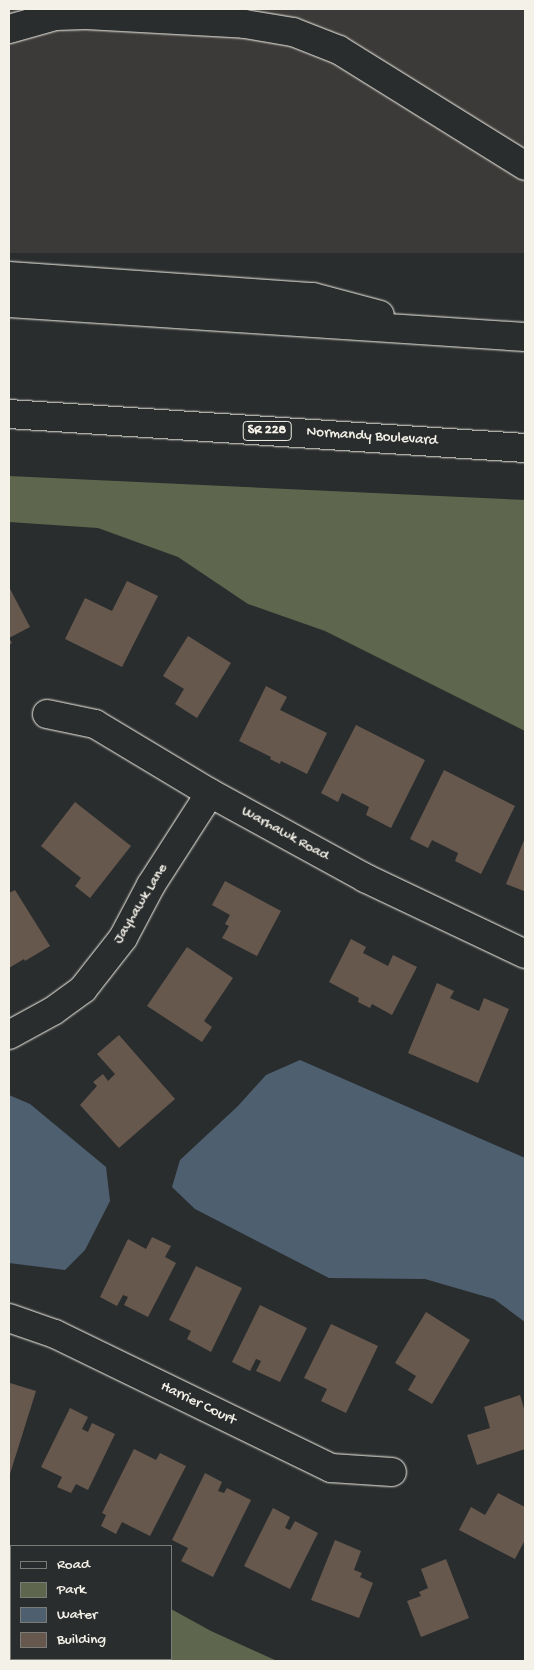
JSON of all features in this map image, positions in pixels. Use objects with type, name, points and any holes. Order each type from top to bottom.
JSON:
[{"type":"street","points":[[9,28],[43,18],[69,15],[183,15],[293,32],[324,43],[525,166]]},
{"type":"street","points":[[9,276],[313,297],[447,332]]},
{"type":"street","points":[[9,303],[525,337]]},
{"type":"street","name":"Normandy Boulevard","points":[[9,414],[525,448]]},
{"type":"street","name":"Warhawk Road","points":[[47,714],[95,724],[210,793],[364,878],[525,954]]},
{"type":"street","name":"Jayhawk Lane","points":[[9,1035],[53,1011],[83,989],[123,938],[151,885],[210,793]]},
{"type":"street","name":"Harrier Court","points":[[9,1318],[55,1334],[331,1468],[392,1472]]},
{"type":"shaded area","points":[[9,9],[525,9],[525,253],[9,253]]},
{"type":"green space","points":[[9,476],[525,500],[525,731],[325,631],[248,604],[178,557],[98,528],[9,522]]},
{"type":"green space","points":[[172,1610],[211,1631],[277,1661],[13,1661],[172,1660]]},
{"type":"water","points":[[300,1060],[525,1158],[525,1322],[494,1299],[425,1279],[329,1278],[195,1209],[172,1187],[180,1160],[238,1106],[266,1075]]},
{"type":"water","points":[[9,1095],[30,1104],[106,1167],[110,1201],[85,1250],[65,1270],[9,1263]]},
{"type":"building","points":[[127,581],[158,596],[122,667],[65,639],[85,598],[112,611]]},
{"type":"building","points":[[9,587],[30,627],[9,638]]},
{"type":"building","points":[[188,636],[231,663],[197,718],[175,704],[184,689],[163,676]]},
{"type":"building","points":[[266,686],[287,697],[280,710],[327,733],[307,774],[281,761],[280,764],[270,759],[271,757],[239,741]]},
{"type":"building","points":[[356,725],[425,760],[391,828],[366,815],[369,807],[342,793],[338,802],[321,793]]},
{"type":"building","points":[[444,770],[515,806],[481,874],[455,861],[458,853],[432,840],[428,848],[410,839]]},
{"type":"building","points":[[75,802],[131,846],[90,898],[75,886],[81,878],[41,846]]},
{"type":"building","points":[[525,838],[525,888],[524,891],[506,884]]},
{"type":"building","points":[[225,881],[281,911],[257,956],[222,938],[229,926],[225,924],[230,915],[212,905]]},
{"type":"building","points":[[15,890],[50,946],[9,968],[9,893]]},
{"type":"building","points":[[351,939],[366,947],[363,953],[388,966],[393,955],[417,967],[392,1015],[372,1004],[370,1008],[358,1002],[359,998],[329,982]]},
{"type":"building","points":[[187,947],[233,978],[204,1021],[212,1027],[202,1042],[147,1006]]},
{"type":"building","points":[[437,983],[454,991],[450,998],[479,1011],[484,998],[509,1009],[478,1083],[408,1053]]},
{"type":"building","points":[[119,1035],[175,1099],[119,1148],[80,1105],[97,1086],[93,1082],[103,1074],[108,1081],[115,1074],[97,1054]]},
{"type":"building","points":[[152,1237],[171,1246],[165,1257],[176,1263],[148,1317],[124,1305],[128,1297],[123,1295],[117,1306],[100,1297],[128,1239],[146,1249]]},
{"type":"building","points":[[196,1266],[242,1288],[211,1352],[187,1339],[191,1331],[169,1320]]},
{"type":"building","points":[[260,1305],[307,1328],[280,1382],[256,1371],[261,1361],[256,1359],[250,1371],[232,1362]]},
{"type":"building","points":[[426,1312],[470,1340],[432,1404],[408,1390],[416,1376],[395,1363]]},
{"type":"building","points":[[331,1324],[378,1346],[346,1413],[321,1401],[327,1389],[304,1378]]},
{"type":"building","points":[[10,1383],[36,1391],[9,1477],[9,1389]]},
{"type":"building","points":[[520,1395],[525,1412],[525,1449],[477,1465],[467,1435],[490,1428],[484,1407]]},
{"type":"building","points":[[70,1408],[88,1417],[82,1429],[88,1432],[92,1423],[115,1434],[88,1490],[76,1484],[71,1493],[57,1487],[62,1477],[41,1467]]},
{"type":"building","points":[[134,1449],[156,1460],[160,1453],[186,1466],[150,1536],[122,1522],[116,1534],[101,1526],[106,1515],[102,1513]]},
{"type":"building","points":[[205,1473],[222,1482],[218,1491],[224,1493],[227,1488],[251,1500],[213,1577],[181,1561],[188,1548],[172,1540]]},
{"type":"building","points":[[498,1493],[525,1507],[525,1540],[515,1559],[459,1530],[471,1507],[485,1515]]},
{"type":"building","points":[[273,1508],[290,1517],[285,1528],[290,1530],[295,1521],[318,1533],[290,1589],[244,1566]]},
{"type":"building","points":[[335,1540],[361,1551],[354,1570],[362,1573],[360,1577],[373,1583],[359,1618],[311,1600]]},
{"type":"building","points":[[446,1559],[469,1618],[421,1637],[407,1601],[421,1596],[419,1592],[428,1588],[421,1569]]}]
